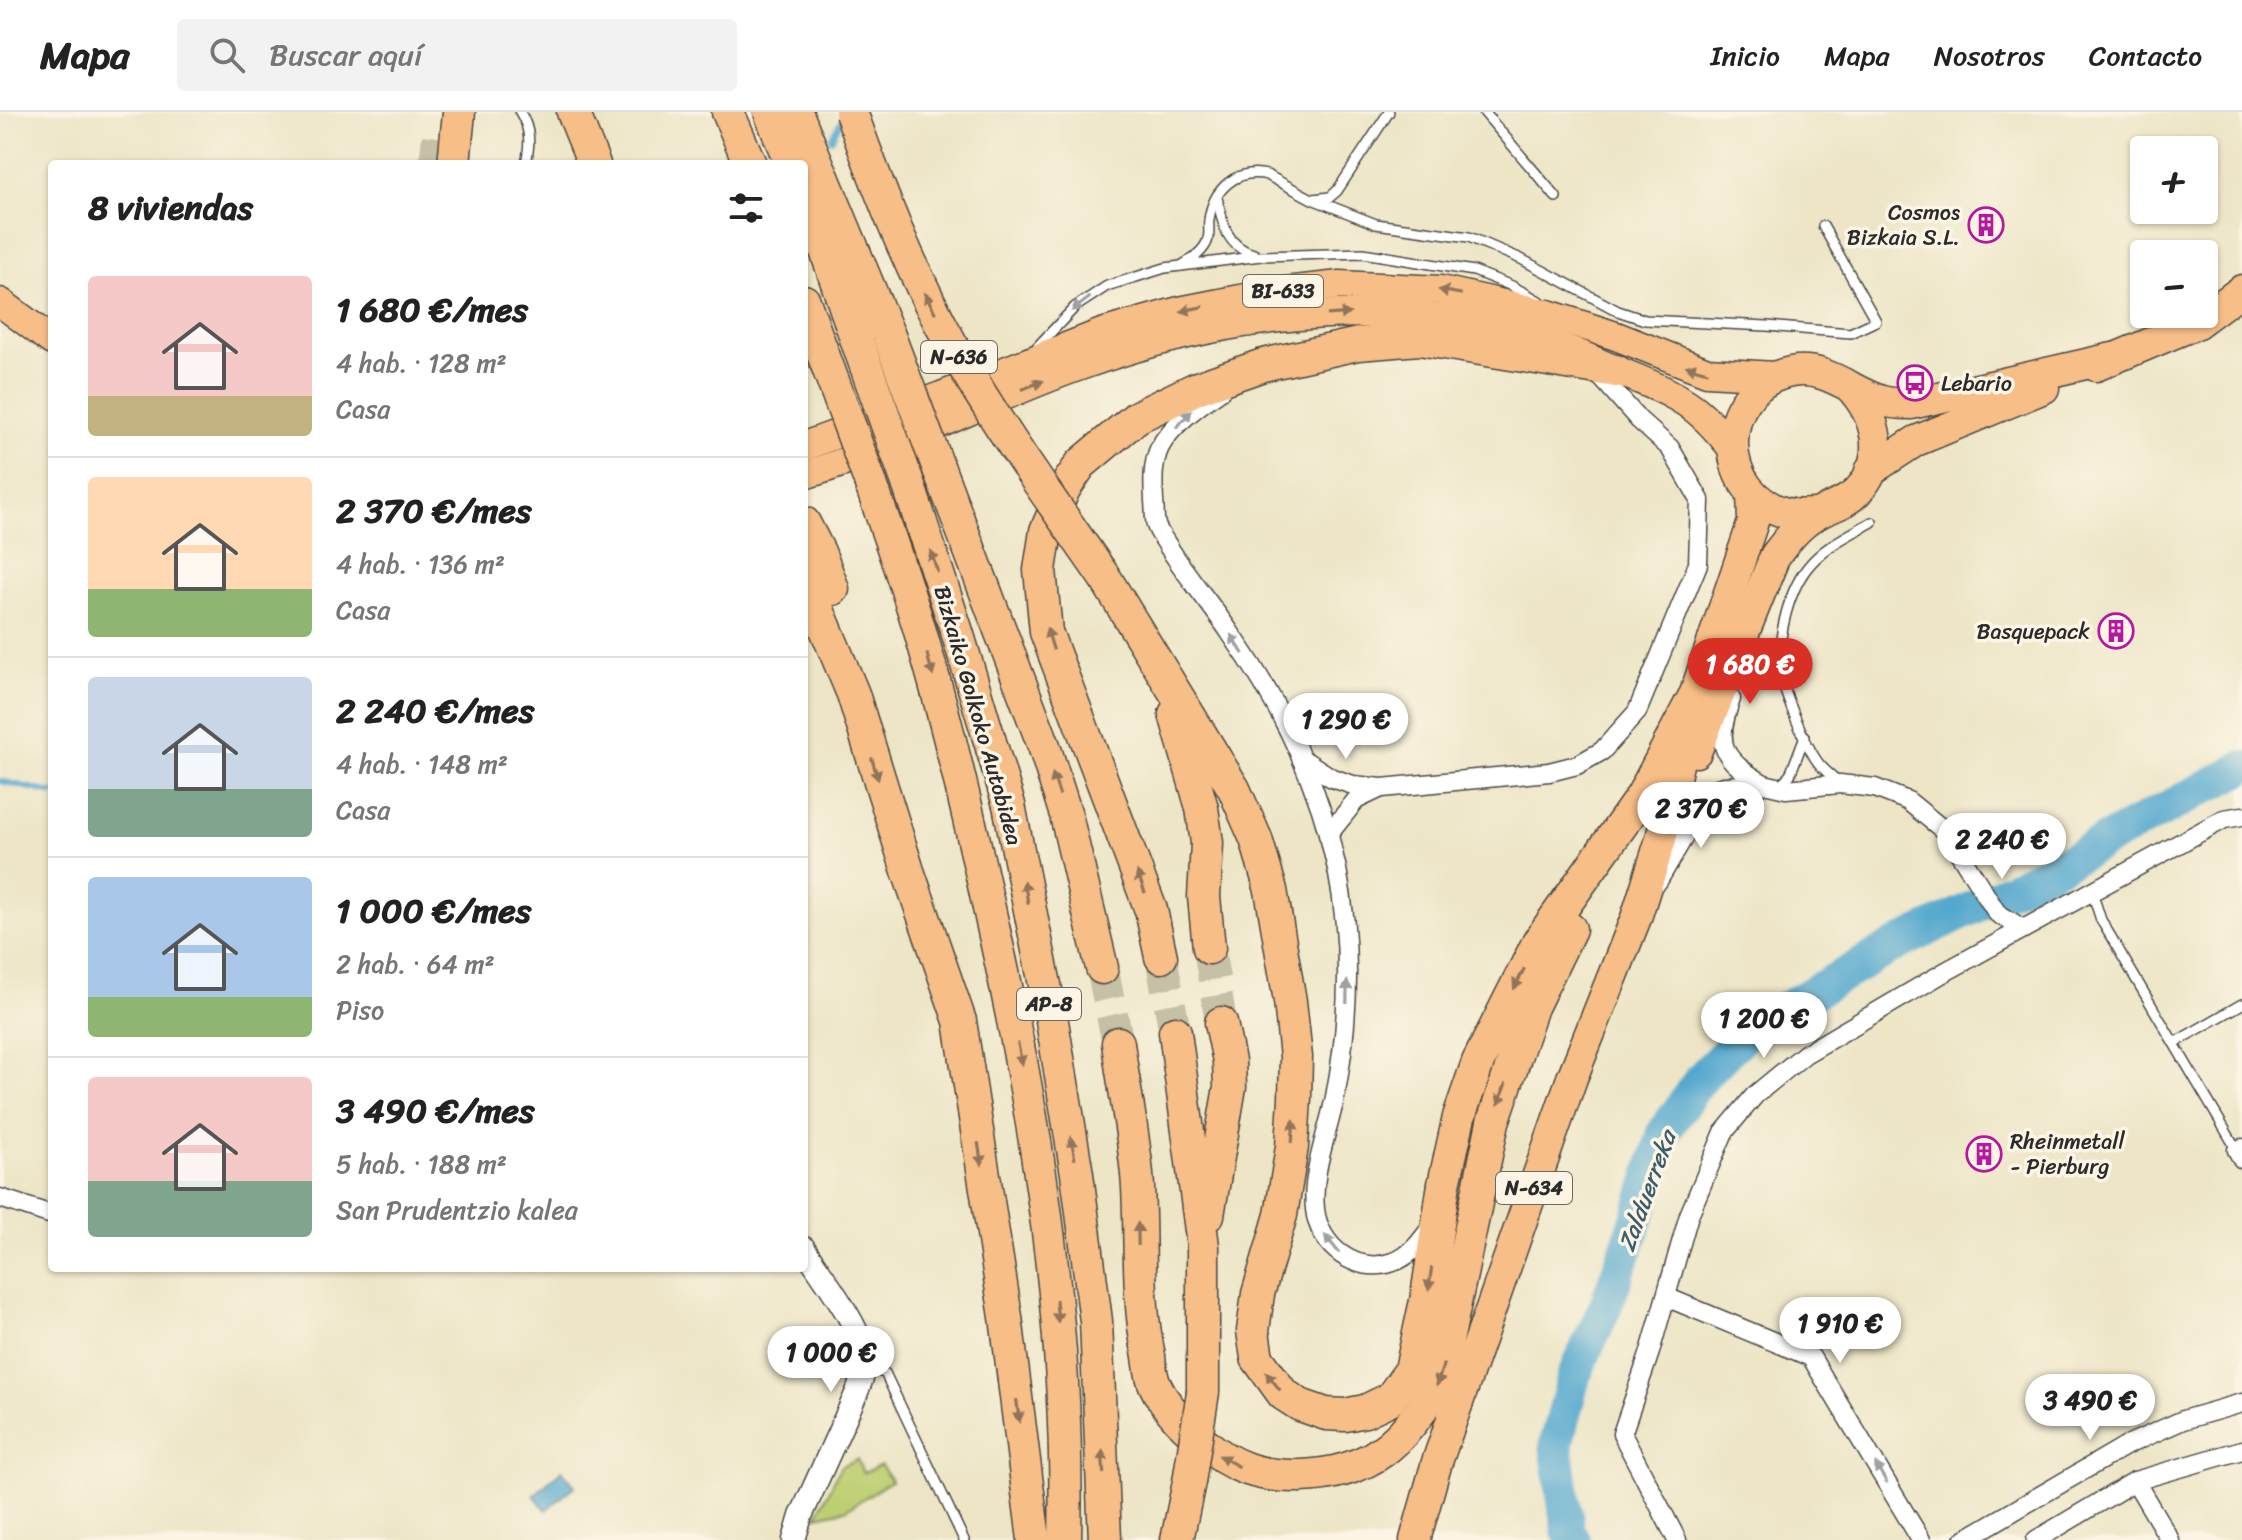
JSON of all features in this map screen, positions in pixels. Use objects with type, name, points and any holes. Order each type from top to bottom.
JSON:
[{"type":"highway","points":[[444,138],[459,112]]},
{"type":"highway","points":[[573,112],[592,160]]},
{"type":"highway","points":[[728,112],[748,160]]},
{"type":"highway","points":[[770,112],[789,160]]},
{"type":"highway","points":[[796,112],[873,340],[939,469],[1044,746],[1062,802],[1102,968]]},
{"type":"highway","name":"N-636","points":[[851,112],[893,226],[953,348],[1149,649]]},
{"type":"highway","name":"Bizkaiko Golkoko Autobidea","points":[[808,206],[873,340],[908,483],[1009,805],[1051,1015],[1077,1174],[1096,1321],[1105,1540]]},
{"type":"highway","name":"N-634","points":[[1415,1540],[1437,1462],[1572,1078],[1636,918],[1661,839],[1775,556],[1795,530],[1817,514],[1839,506],[1857,491],[1870,471],[1916,441],[2196,324],[2242,290]]},
{"type":"highway","name":"Bizkaiko Golkoko Autobidea","points":[[808,312],[871,484],[924,644],[967,807],[1007,990],[1038,1151],[1053,1265],[1067,1467],[1065,1540]]},
{"type":"highway","points":[[1161,957],[1146,896],[1046,632],[1040,570],[1046,531],[1064,489],[1081,464],[1137,417],[1197,388],[1263,365],[1358,344],[1419,339],[1604,369]]},
{"type":"highway","name":"N-634","points":[[1775,376],[1793,371],[1813,371],[1832,376],[1881,401],[1912,404],[2112,358]]},
{"type":"highway","points":[[1775,376],[1756,388],[1742,405],[1734,426],[1732,448],[1738,472],[1752,493],[1771,507],[1793,514],[1817,514]]},
{"type":"highway","points":[[1849,386],[1865,403],[1874,425],[1876,449],[1870,471]]},
{"type":"highway","name":"N-634","points":[[1661,839],[1693,699],[1753,522],[1752,493]]},
{"type":"highway","points":[[812,559],[841,612],[853,694],[908,871],[960,1021],[1006,1317],[1034,1540]]},
{"type":"highway","points":[[1149,649],[1234,789],[1256,839],[1271,890],[1290,1001],[1296,1057],[1295,1098],[1292,1147],[1281,1215],[1258,1294],[1253,1331],[1257,1358],[1283,1394],[1300,1405],[1326,1414],[1345,1415],[1365,1411],[1390,1399],[1411,1370],[1459,1117],[1478,1062],[1539,941],[1642,796]]},
{"type":"highway","points":[[1149,649],[1171,699],[1202,808],[1207,843],[1204,897],[1209,948]]},
{"type":"highway","points":[[1118,1043],[1138,1186],[1139,1274],[1144,1335],[1154,1384],[1178,1419],[1215,1453],[1247,1471],[1282,1476],[1334,1474],[1355,1467],[1391,1447],[1407,1431],[1438,1384],[1493,1122],[1532,1007],[1558,950],[1693,699]]},
{"type":"highway","points":[[1203,1246],[1230,1087],[1229,1061],[1221,1023]]},
{"type":"highway","points":[[1175,1032],[1203,1246],[1203,1392],[1177,1540]]},
{"type":"main road","name":"BI-633","points":[[808,445],[1102,333],[1179,311],[1276,292],[1340,285],[1441,290],[1584,325],[1707,372],[1775,376]]},
{"type":"main road","points":[[0,302],[48,338]]},
{"type":"main road","name":"BI-633","points":[[808,473],[947,421],[1081,365],[1179,336],[1267,321],[1343,313],[1440,316],[1557,344],[1604,369],[1678,398],[1702,415],[1732,448]]},
{"type":"street","points":[[1263,365],[1191,411],[1160,447],[1153,479],[1156,526],[1186,576],[1232,634],[1290,731],[1319,804],[1337,870],[1345,927],[1347,991],[1343,1057],[1315,1186],[1315,1213],[1325,1239],[1352,1262],[1370,1265],[1393,1262],[1422,1241],[1438,1217]]},
{"type":"street","points":[[1301,758],[1332,778],[1353,785],[1382,788],[1549,772],[1577,765],[1602,751],[1637,712],[1698,564],[1700,500],[1670,448],[1639,420],[1604,369]]},
{"type":"street","points":[[1745,631],[1742,667],[1727,710],[1722,736],[1726,754],[1738,768],[1786,789],[1840,784],[1875,788],[1908,801],[1946,832],[1997,913],[2023,929]]},
{"type":"street","points":[[1636,918],[1682,840],[1701,798],[1724,786],[1771,785]]},
{"type":"street","points":[[1328,835],[1356,800],[1382,788]]},
{"type":"street","points":[[1677,1540],[1622,1434],[1689,1215],[1724,1132],[1755,1095],[1805,1054],[2224,819],[2242,816]]},
{"type":"street","points":[[0,1198],[48,1214]]},
{"type":"street","points":[[794,1540],[801,1516],[857,1392],[865,1352],[808,1254]]},
{"type":"street","points":[[1666,1297],[1811,1357],[1921,1540]]},
{"type":"street","points":[[1964,1540],[2127,1445],[2183,1420],[2242,1403]]},
{"type":"street","points":[[2036,1540],[2135,1481],[2242,1450]]},
{"type":"street","points":[[2135,1481],[2170,1540]]},
{"type":"lane","points":[[520,112],[530,139],[527,160]]},
{"type":"lane","points":[[1312,199],[1322,199],[1337,191],[1389,112]]},
{"type":"lane","points":[[1484,112],[1556,197]]},
{"type":"lane","points":[[1181,266],[1194,258],[1208,239],[1209,219],[1217,197],[1229,181],[1247,172],[1267,175],[1312,199],[1376,224],[1469,237],[1521,259],[1618,311],[1645,320],[1850,333],[1876,321],[1823,226]]},
{"type":"lane","points":[[1217,197],[1225,231],[1231,240],[1244,252],[1261,256]]},
{"type":"lane","points":[[1014,368],[1048,338],[1075,307],[1107,286],[1165,268],[1261,256],[1363,253],[1474,271],[1512,286],[1584,325]]},
{"type":"lane","points":[[1840,784],[1821,767],[1805,736],[1781,676],[1780,648],[1788,611],[1805,570],[1821,552],[1872,522]]},
{"type":"lane","points":[[1771,785],[1790,775],[1805,736]]},
{"type":"lane","points":[[2092,892],[2101,920],[2240,1152]]},
{"type":"lane","points":[[2174,1043],[2242,1004]]},
{"type":"lane","points":[[864,1367],[885,1373],[964,1540]]},
{"type":"green space","points":[[857,1459],[863,1473],[881,1465],[891,1481],[845,1510],[817,1516],[841,1466]]},
{"type":"water","points":[[562,1470],[575,1486],[546,1510],[534,1495]]},
{"type":"waterway","points":[[831,139],[841,121]]},
{"type":"waterway","name":"Zalduerreka","points":[[1574,1540],[1568,1530],[1556,1444],[1574,1376],[1606,1305],[1642,1206],[1664,1132],[1701,1078],[1751,1028],[1892,947],[2060,865],[2242,768]]},
{"type":"waterway","points":[[0,781],[48,792]]},
{"type":"tunnel","points":[[435,160],[438,137]]},
{"type":"tunnel","points":[[1209,948],[1221,1023]]},
{"type":"tunnel","points":[[1161,957],[1175,1032]]},
{"type":"tunnel","points":[[1102,968],[1118,1043]]},
{"type":"place","name":"Cosmos Bizkaia S.L.","points":[[1986,225]]},
{"type":"place","name":"Lebario","points":[[1915,383]]},
{"type":"place","name":"Basquepack","points":[[2116,631]]},
{"type":"place","name":"Rheinmetall - Pierburg","points":[[1984,1154]]}]
